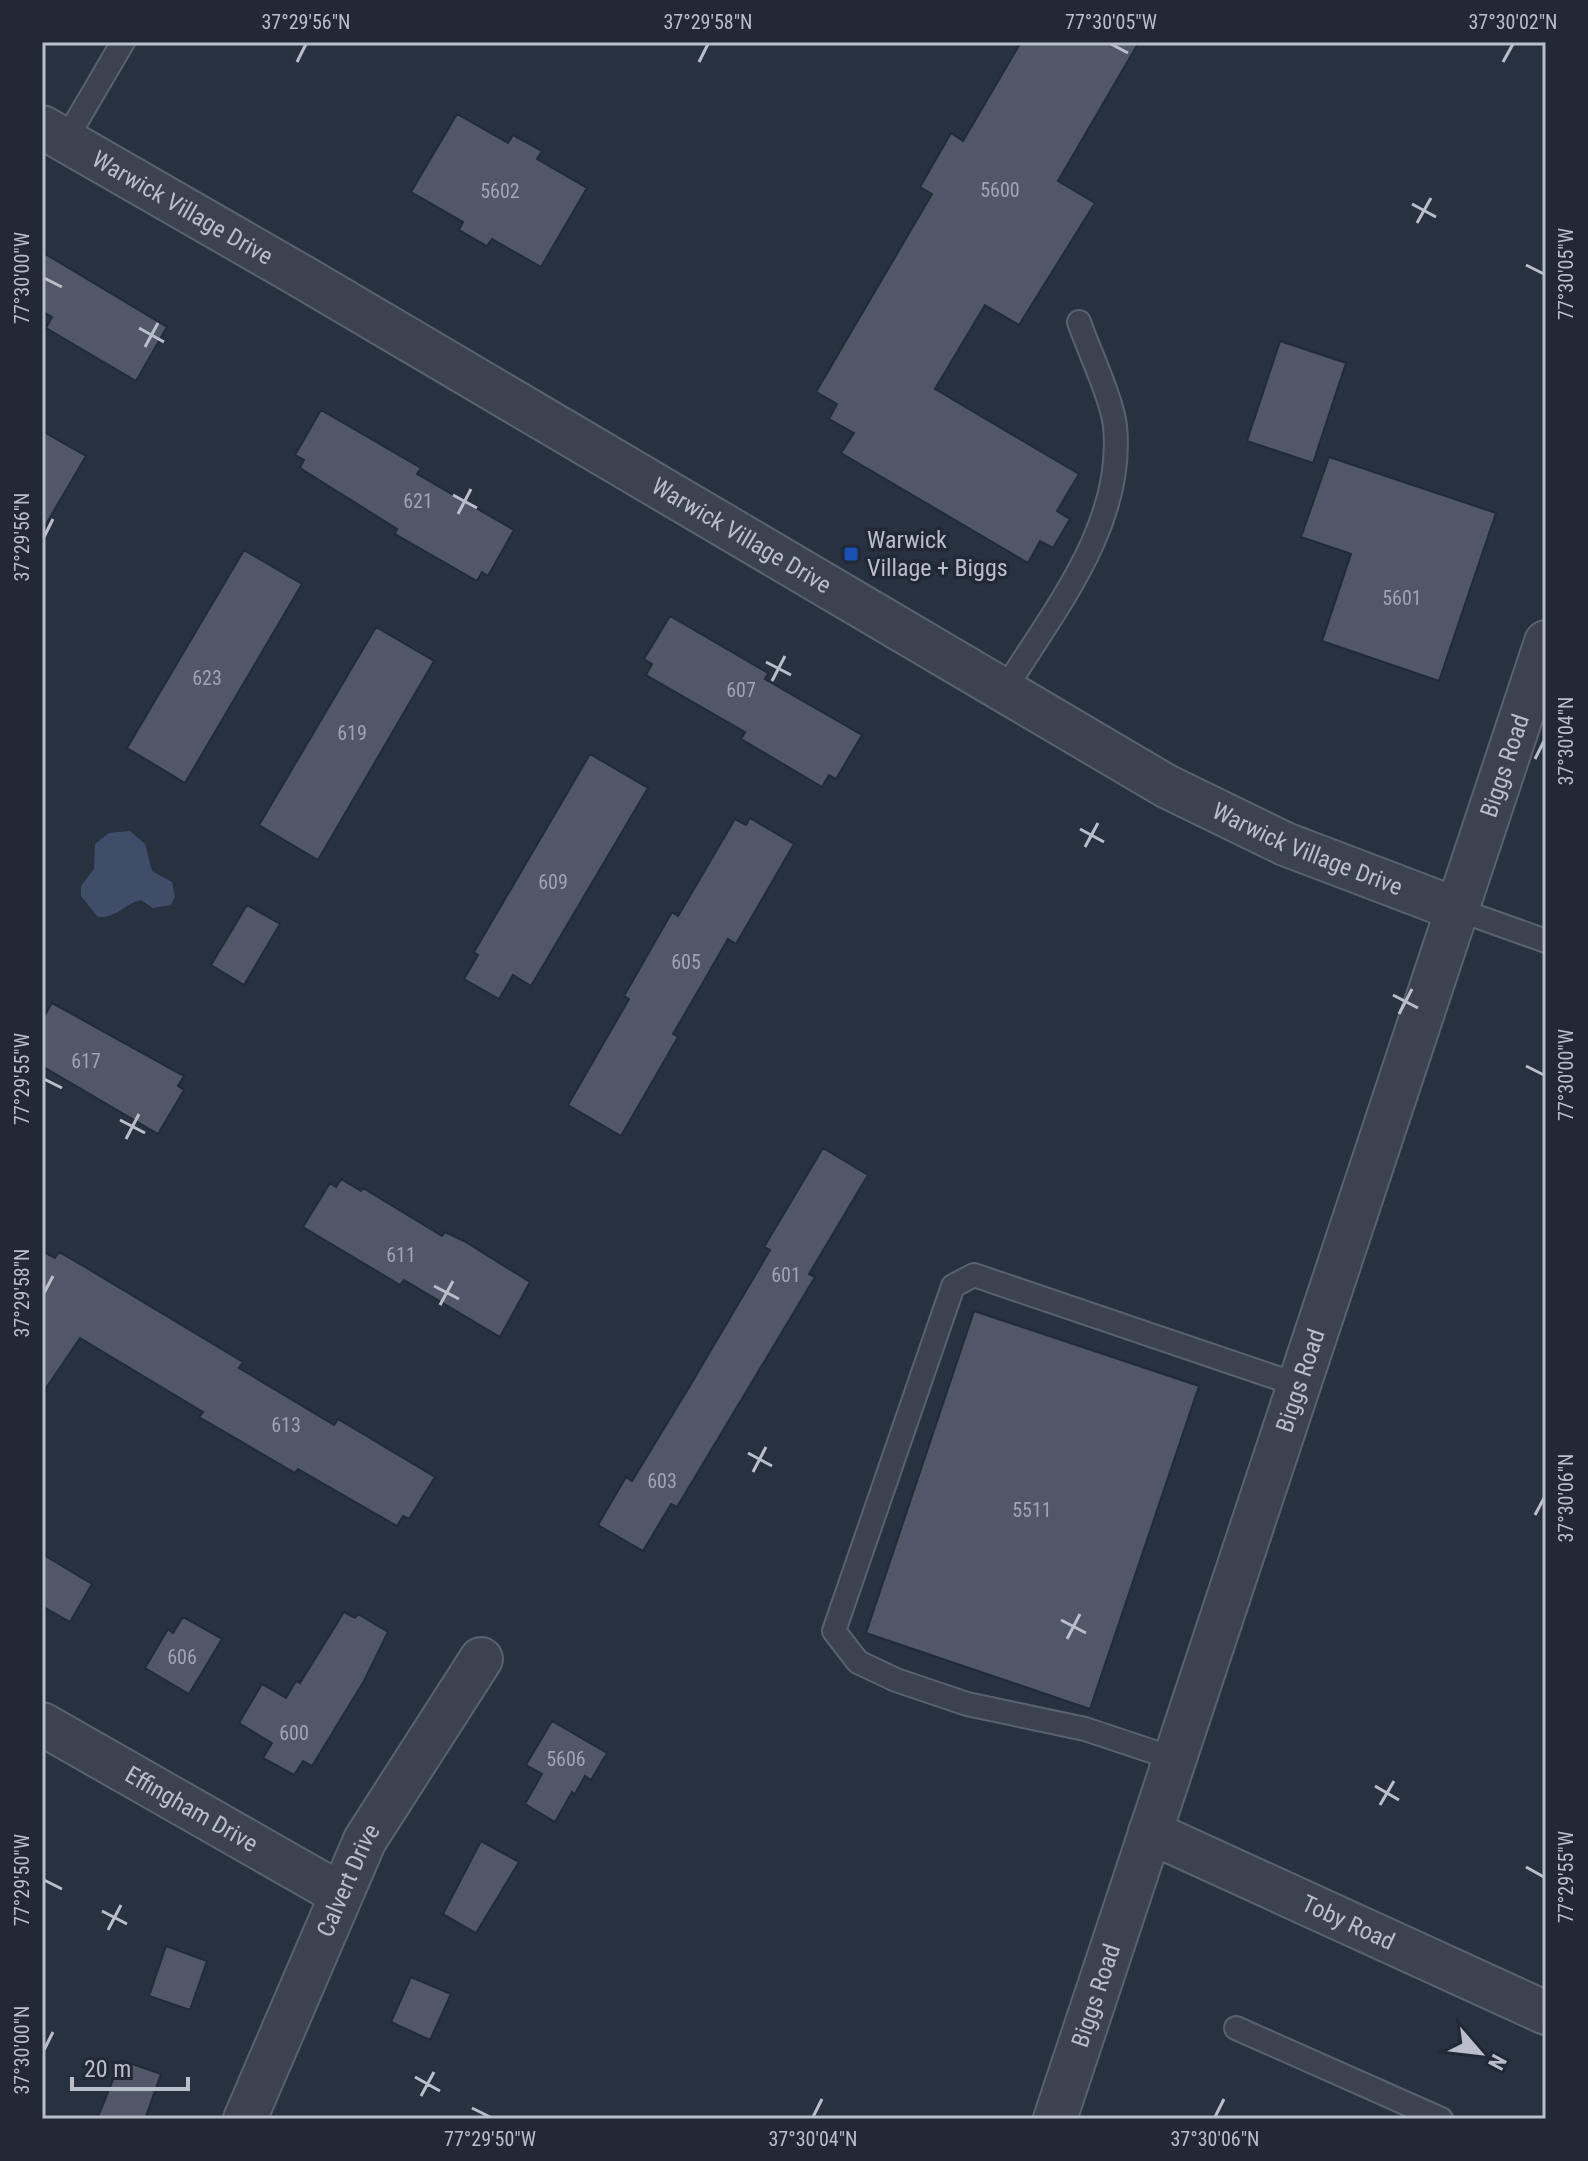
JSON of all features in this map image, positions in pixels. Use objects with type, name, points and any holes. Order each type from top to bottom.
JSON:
[{"type":"street","name":"Warwick Village Drive","points":[[54,134],[301,276],[1166,786],[1285,844],[1456,909]]},
{"type":"street","name":"Biggs Road","points":[[1055,2119],[1546,642]]},
{"type":"street","name":"Calvert Drive","points":[[245,2119],[365,1840],[481,1659]]},
{"type":"street","name":"Effingham Drive","points":[[42,1724],[340,1894]]},
{"type":"street","name":"Toby Road","points":[[1150,1832],[1546,2013]]},
{"type":"lane","points":[[54,134],[123,42]]},
{"type":"lane","points":[[1004,691],[1094,544],[1109,507],[1115,426],[1079,322]]},
{"type":"lane","points":[[1456,909],[1546,941]]},
{"type":"lane","points":[[1175,1759],[1085,1729],[967,1704],[896,1680],[858,1662],[834,1631],[953,1286],[963,1280],[974,1275],[1298,1385]]},
{"type":"lane","points":[[1236,2028],[1441,2119]]},
{"type":"water","points":[[130,831],[145,844],[152,871],[172,882],[175,897],[171,905],[153,908],[141,900],[111,915],[98,917],[81,896],[81,886],[94,869],[95,844],[109,833]]},
{"type":"building","points":[[1021,42],[1139,42],[1058,181],[1095,203],[1019,325],[985,305],[935,389],[1079,474],[1057,511],[1070,519],[1053,548],[1040,541],[1028,563],[841,453],[854,433],[829,419],[837,404],[816,392],[932,194],[920,187],[951,133],[963,141]]},
{"type":"building","points":[[457,114],[508,143],[513,135],[542,151],[537,159],[587,188],[541,267],[492,239],[487,246],[459,230],[463,222],[411,192]]},
{"type":"building","points":[[42,252],[167,327],[136,381],[46,328],[52,317],[42,311]]},
{"type":"building","points":[[1280,341],[1346,363],[1313,463],[1247,441]]},
{"type":"building","points":[[321,410],[421,468],[417,474],[514,530],[488,576],[482,572],[477,581],[395,534],[397,529],[300,468],[304,460],[295,455]]},
{"type":"building","points":[[42,431],[86,456],[42,531]]},
{"type":"building","points":[[1329,457],[1496,513],[1439,681],[1322,641],[1351,554],[1301,537]]},
{"type":"building","points":[[244,550],[302,584],[185,783],[127,748]]},
{"type":"building","points":[[670,616],[768,673],[765,679],[862,735],[836,779],[829,775],[822,787],[741,739],[745,732],[646,675],[652,664],[644,659]]},
{"type":"building","points":[[376,627],[434,661],[318,860],[259,825]]},
{"type":"building","points":[[590,754],[648,788],[531,986],[513,975],[499,999],[464,979],[478,955],[474,952]]},
{"type":"building","points":[[750,818],[794,844],[736,944],[728,939],[673,1034],[678,1037],[621,1136],[568,1105],[629,999],[624,996],[672,912],[678,916],[735,819],[746,825]]},
{"type":"building","points":[[247,905],[280,924],[244,985],[211,965]]},
{"type":"building","points":[[52,1003],[184,1076],[178,1086],[184,1090],[158,1134],[42,1066],[42,1020]]},
{"type":"building","points":[[823,1148],[868,1175],[809,1274],[815,1277],[677,1507],[671,1504],[643,1551],[598,1525],[626,1477],[632,1481],[691,1384],[770,1250],[764,1247]]},
{"type":"building","points":[[341,1179],[361,1191],[363,1188],[442,1236],[445,1232],[464,1241],[530,1282],[500,1337],[404,1280],[400,1285],[303,1227],[330,1183],[336,1187]]},
{"type":"building","points":[[42,1251],[55,1258],[59,1252],[243,1362],[239,1368],[334,1425],[338,1419],[435,1477],[409,1519],[403,1516],[397,1526],[298,1469],[295,1473],[199,1417],[203,1412],[80,1338],[42,1394]]},
{"type":"building","points":[[974,1311],[1199,1386],[1090,1709],[866,1633]]},
{"type":"building","points":[[42,1554],[92,1584],[70,1622],[42,1606]]},
{"type":"building","points":[[344,1612],[355,1618],[358,1614],[388,1632],[364,1681],[312,1766],[303,1761],[294,1775],[263,1758],[272,1743],[239,1723],[262,1684],[286,1698],[296,1681],[300,1683]]},
{"type":"building","points":[[183,1617],[222,1639],[189,1694],[145,1668],[168,1629],[173,1633]]},
{"type":"building","points":[[552,1721],[607,1753],[591,1780],[585,1776],[575,1794],[572,1792],[555,1822],[525,1804],[542,1774],[526,1765]]},
{"type":"building","points":[[481,1841],[519,1862],[476,1933],[443,1914]]},
{"type":"building","points":[[166,1946],[207,1961],[190,2010],[149,1996]]},
{"type":"building","points":[[411,1977],[451,1994],[430,2040],[391,2022]]},
{"type":"building","points":[[121,2060],[161,2074],[145,2119],[97,2119]]},
{"type":"place","name":"Warwick Village + Biggs","points":[[851,554]]}]
